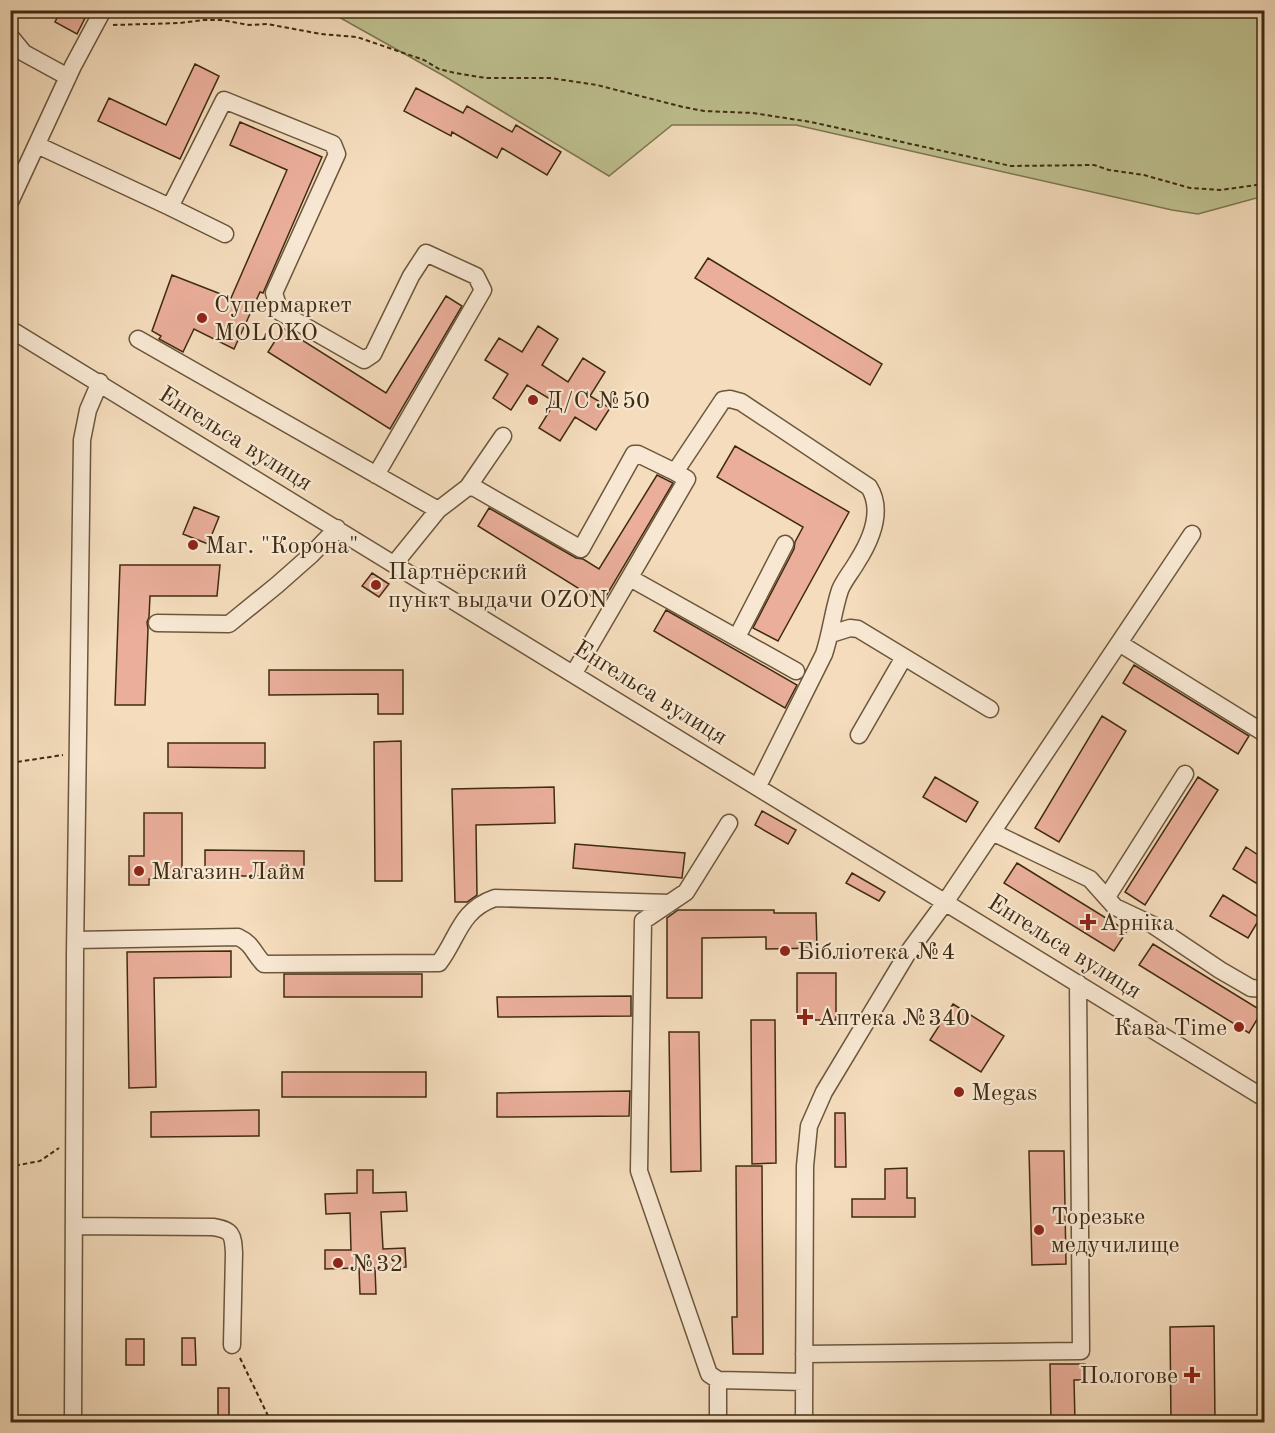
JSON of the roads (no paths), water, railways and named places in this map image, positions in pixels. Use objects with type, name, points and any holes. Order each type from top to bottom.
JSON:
[{"type":"street","points":[[10,202],[68,77],[103,10]]},
{"type":"street","points":[[10,36],[24,53],[68,77]]},
{"type":"street","points":[[170,207],[224,100],[333,144],[337,154],[274,293],[280,312],[364,360],[373,354],[411,276],[426,253],[476,276],[483,290],[376,475]]},
{"type":"street","points":[[37,146],[225,234]]},
{"type":"street","name":"Енгельса вулиця","points":[[10,329],[100,382],[1264,1098]]},
{"type":"street","points":[[138,339],[438,510]]},
{"type":"street","points":[[72,1422],[82,440],[88,410],[100,382]]},
{"type":"street","points":[[675,472],[723,400],[730,399],[741,402],[869,487],[875,497],[876,513],[872,533],[841,587],[831,634],[824,654],[758,786]]},
{"type":"street","points":[[395,563],[438,510],[468,487],[503,436]]},
{"type":"street","points":[[468,487],[476,488],[581,549],[634,454],[687,479],[574,673]]},
{"type":"street","points":[[157,623],[229,624],[298,567],[337,528]]},
{"type":"street","points":[[804,1422],[805,1166],[809,1126],[824,1092],[908,954],[1192,534]]},
{"type":"street","points":[[737,637],[785,544]]},
{"type":"street","points":[[630,578],[796,671]]},
{"type":"street","points":[[831,634],[858,628],[990,709]]},
{"type":"street","points":[[1119,643],[1264,733]]},
{"type":"street","points":[[859,735],[904,657]]},
{"type":"street","points":[[1107,897],[1185,774]]},
{"type":"street","points":[[729,824],[686,892],[643,921],[639,1171],[709,1374],[718,1380],[804,1382]]},
{"type":"street","points":[[992,832],[1090,879],[1115,907],[1154,925],[1251,988],[1264,990]]},
{"type":"street","points":[[76,940],[238,937],[249,942],[264,964],[439,963],[449,950],[455,933],[463,921],[487,901],[495,898],[670,903]]},
{"type":"street","points":[[804,1353],[1081,1351],[1078,983]]},
{"type":"street","points":[[74,1226],[225,1229],[233,1239],[234,1253],[232,1345]]},
{"type":"street","points":[[718,1380],[718,1422]]},
{"type":"place","name":"Супермаркет MOLOKO","points":[[202,318]]},
{"type":"place","name":"Д/С №50","points":[[533,400]]},
{"type":"place","name":"Маг. \"Корона\"","points":[[193,545]]},
{"type":"place","name":"Партнёрский пункт выдачи OZON","points":[[376,585]]},
{"type":"place","name":"Магазин Лайм","points":[[139,871]]},
{"type":"place","name":"Арніка","points":[[1088,922]]},
{"type":"place","name":"Бібліотека №4","points":[[785,951]]},
{"type":"place","name":"Аптека №340","points":[[805,1017]]},
{"type":"place","name":"Кава Time","points":[[1239,1027]]},
{"type":"place","name":"Megas","points":[[959,1092]]},
{"type":"place","name":"Торезьке медучилище","points":[[1039,1230]]},
{"type":"place","name":"№32","points":[[338,1263]]},
{"type":"place","name":"Пологове","points":[[1192,1375]]}]
